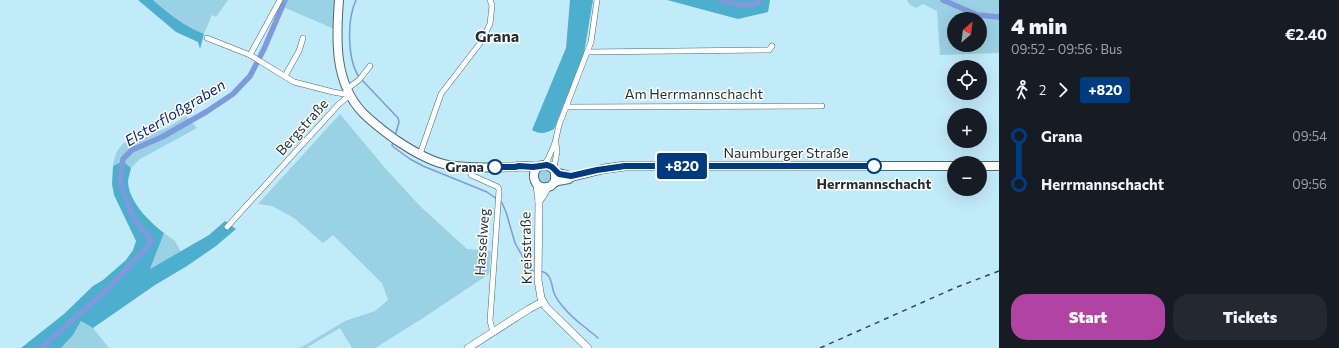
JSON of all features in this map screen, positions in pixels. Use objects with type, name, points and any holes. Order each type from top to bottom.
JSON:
[{"type":"main road","points":[[339,0],[338,48],[341,70],[349,92],[363,113],[399,142],[436,162],[448,166],[470,168],[550,166],[555,170],[556,178],[551,185],[542,187],[526,172],[515,167]]},
{"type":"main road","points":[[536,181],[534,172],[541,166]]},
{"type":"main road","name":"Naumburger Straße","points":[[555,170],[559,174],[571,176],[625,166],[947,166]]},
{"type":"main road","points":[[987,166],[999,166]]},
{"type":"main road","name":"Naumburger Straße","points":[[551,185],[558,181],[569,179],[571,176]]},
{"type":"main road","name":"Kreisstraße","points":[[536,181],[539,201],[538,274],[542,302],[588,348]]},
{"type":"main road","name":"Kreisstraße","points":[[539,201],[551,185]]},
{"type":"main road","points":[[471,346],[542,302]]},
{"type":"street","points":[[250,55],[280,0]]},
{"type":"street","points":[[420,154],[441,94],[481,42],[490,24],[492,5],[490,0]]},
{"type":"street","points":[[541,166],[548,160],[555,143],[560,125],[587,52],[591,40],[597,0]]},
{"type":"street","name":"Bergstraße","points":[[207,38],[250,55],[294,82],[333,92],[349,92]]},
{"type":"street","points":[[285,76],[299,51],[303,38]]},
{"type":"street","points":[[587,52],[769,50],[772,46]]},
{"type":"street","points":[[349,92],[370,66]]},
{"type":"street","name":"Bergstraße","points":[[227,227],[349,92]]},
{"type":"street","name":"Am Herrmannschacht","points":[[567,107],[822,106]]},
{"type":"street","points":[[555,143],[557,145],[555,170]]},
{"type":"street","name":"Hasselweg","points":[[470,168],[472,175],[498,187],[490,321],[493,332]]},
{"type":"shaded area","points":[[138,0],[153,0],[177,19],[204,34],[200,49],[198,42],[176,32]]},
{"type":"shaded area","points":[[153,0],[228,0],[216,17],[212,15],[204,34],[177,19]]},
{"type":"shaded area","points":[[283,0],[336,0],[334,29],[281,6]]},
{"type":"shaded area","points":[[570,0],[593,0],[584,53],[554,129],[538,133],[532,130],[566,48]]},
{"type":"shaded area","points":[[667,0],[770,0],[768,12],[738,19]]},
{"type":"shaded area","points":[[907,0],[999,0],[999,53],[940,55],[937,11],[923,4],[916,8],[909,4]]},
{"type":"shaded area","points":[[340,114],[385,168],[420,206],[467,249],[491,251],[489,274],[375,348],[352,348],[340,328],[306,348],[300,348],[345,321],[375,311],[388,300],[382,283],[333,235],[323,243],[294,218],[272,206],[258,204]]},
{"type":"shaded area","points":[[186,116],[197,128],[140,159],[131,168],[124,162],[113,166],[115,156],[119,148],[125,143],[131,139],[167,128]]},
{"type":"shaded area","points":[[124,162],[131,168],[128,183],[132,198],[141,211],[164,233],[150,269],[209,235],[225,221],[236,229],[216,246],[187,266],[155,285],[93,328],[81,321],[73,335],[61,348],[21,348],[64,314],[93,286],[103,280],[126,260],[133,250],[136,241],[114,195],[112,184],[113,166]]},
{"type":"shaded area","points":[[545,168],[552,173],[553,176],[548,183],[545,184],[538,179],[537,176],[542,169]]},
{"type":"shaded area","points":[[164,233],[175,241],[181,252],[150,269]]},
{"type":"shaded area","points":[[81,321],[93,328],[109,348],[61,348],[73,335]]},
{"type":"waterway","name":"Elsterfloßgraben","points":[[41,348],[111,286],[152,241],[134,219],[120,182],[123,159],[132,150],[162,137],[206,112],[233,94],[250,76],[264,49],[285,0]]},
{"type":"waterway","points":[[356,0],[351,18],[350,50],[352,60],[359,77]]},
{"type":"waterway","name":"Elsterfloßgraben","points":[[720,0],[746,5],[751,5],[760,0]]},
{"type":"waterway","name":"Elsterfloßgraben","points":[[943,0],[977,15],[999,17]]},
{"type":"waterway","points":[[361,79],[398,118],[399,122],[395,136]]},
{"type":"waterway","points":[[393,142],[392,146],[410,159],[423,166],[487,192],[497,199]]},
{"type":"waterway","points":[[500,201],[506,212],[515,243],[530,270],[536,271]]},
{"type":"waterway","points":[[540,271],[549,276],[554,293],[563,307],[598,338]]},
{"type":"railway","points":[[820,348],[957,287],[999,271]]},
{"type":"bus line","name":"+820","points":[[495,167],[538,167],[544,164],[552,167],[555,172],[559,174],[571,176],[625,166],[874,166]]},
{"type":"place","name":"Herrmannschacht","points":[[874,166]]},
{"type":"place","name":"Grana","points":[[495,167]]},
{"type":"district","name":"Grana","points":[[497,36]]}]
